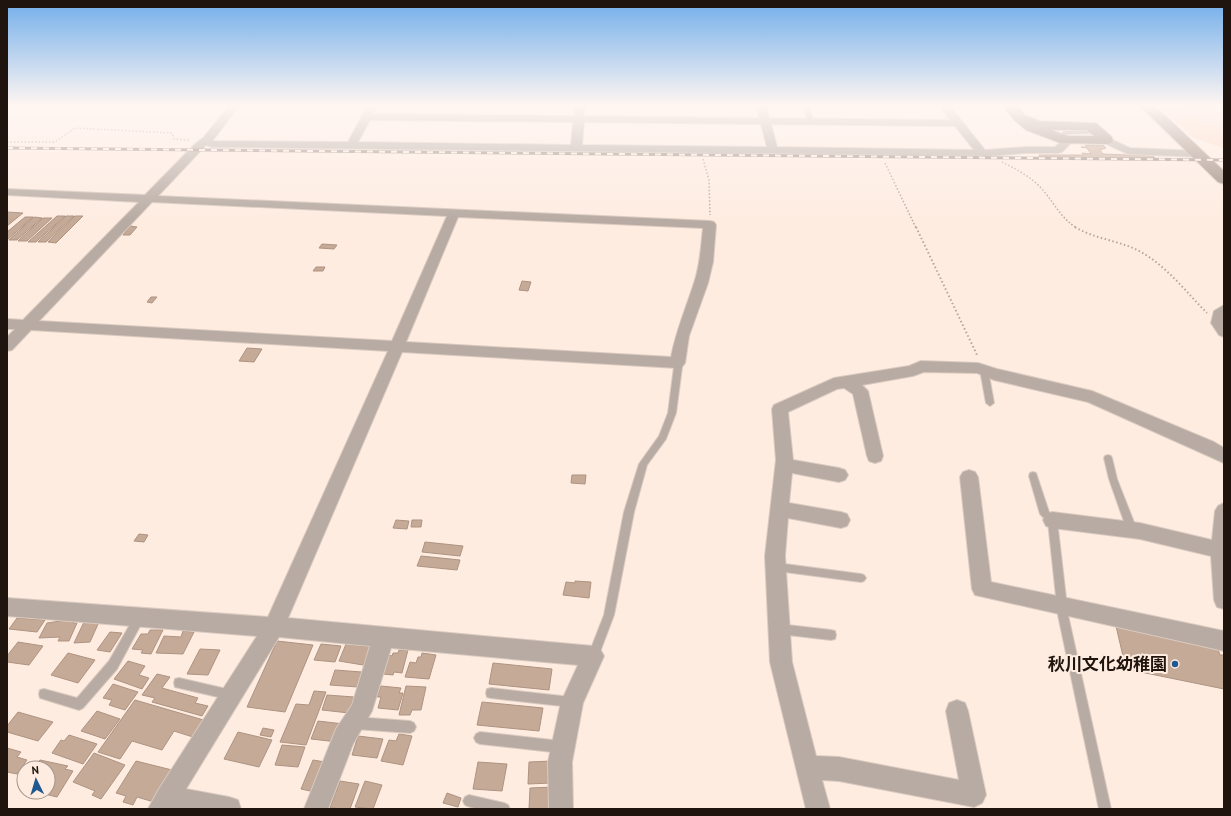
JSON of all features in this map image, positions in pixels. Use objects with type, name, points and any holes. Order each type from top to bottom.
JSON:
[{"type":"street","points":[[7,346],[148,198],[203,143]]},
{"type":"street","points":[[210,143],[576,149],[985,153],[1026,150],[1058,150],[1066,143]]},
{"type":"street","points":[[576,149],[577,143]]},
{"type":"street","points":[[772,143],[774,151]]},
{"type":"street","points":[[976,143],[985,153]]},
{"type":"street","points":[[1114,143],[1128,151],[1218,155]]},
{"type":"street","points":[[1187,143],[1224,179]]},
{"type":"street","points":[[7,192],[710,225],[706,262],[701,283],[682,336],[677,363],[7,324]]},
{"type":"street","points":[[229,809],[163,803],[274,627],[356,443],[454,213]]},
{"type":"street","points":[[1221,328],[1219,314],[1224,310]]},
{"type":"street","points":[[818,809],[781,662],[775,556],[785,465],[780,409],[834,384],[913,371],[921,366],[984,370],[994,374],[1092,397],[1208,447],[1224,456]]},
{"type":"street","points":[[846,382],[860,391],[875,456]]},
{"type":"street","points":[[785,465],[839,475]]},
{"type":"street","points":[[969,477],[982,589],[1224,642]]},
{"type":"street","points":[[780,509],[841,520]]},
{"type":"street","points":[[1224,511],[1220,550],[1220,579],[1224,600]]},
{"type":"street","points":[[1052,520],[1132,530],[1220,550]]},
{"type":"street","points":[[7,607],[274,627],[593,656],[572,702],[560,762],[561,809]]},
{"type":"street","points":[[316,809],[344,737],[361,711],[383,638]]},
{"type":"street","points":[[807,767],[839,769],[974,795],[957,711]]},
{"type":"lane","points":[[593,656],[609,615],[629,512],[643,464],[663,437],[672,413],[678,367],[677,363]]},
{"type":"lane","points":[[984,370],[990,403]]},
{"type":"lane","points":[[1108,458],[1113,479],[1132,530]]},
{"type":"lane","points":[[1033,476],[1045,514],[1052,520],[1063,615],[1105,809]]},
{"type":"lane","points":[[776,567],[860,578]]},
{"type":"lane","points":[[44,694],[79,704],[113,665],[140,616]]},
{"type":"lane","points":[[778,629],[831,635]]},
{"type":"lane","points":[[179,683],[231,695]]},
{"type":"lane","points":[[491,693],[572,702]]},
{"type":"lane","points":[[353,722],[410,727]]},
{"type":"lane","points":[[480,738],[563,748]]},
{"type":"lane","points":[[469,801],[504,809]]},
{"type":"path","points":[[702,150],[709,180],[710,225]]},
{"type":"path","points":[[985,153],[1029,177],[1042,189],[1058,213],[1074,228],[1140,251],[1155,260],[1168,271],[1221,328]]},
{"type":"path","points":[[886,163],[984,370]]},
{"type":"shaded area","points":[[1209,143],[1224,143],[1224,148]]},
{"type":"shaded area","points":[[1209,143],[1224,143],[1224,148]]},
{"type":"building","points":[[1085,145],[1103,145],[1106,148],[1100,150],[1103,154],[1153,156],[1155,158],[1040,157],[1039,155],[1091,154],[1087,148],[1081,147],[1087,147]]},
{"type":"building","points":[[7,212],[23,213],[7,226]]},
{"type":"building","points":[[57,216],[65,216],[36,242],[28,242]]},
{"type":"building","points":[[66,216],[74,216],[46,242],[38,242]]},
{"type":"building","points":[[75,216],[83,216],[56,243],[48,242]]},
{"type":"building","points":[[25,217],[33,217],[7,240],[7,232]]},
{"type":"building","points":[[34,217],[42,218],[17,240],[9,240]]},
{"type":"building","points":[[43,218],[52,218],[27,241],[18,241]]},
{"type":"building","points":[[130,226],[137,227],[130,235],[123,235]]},
{"type":"building","points":[[322,244],[337,245],[334,249],[319,248]]},
{"type":"building","points":[[316,267],[325,267],[323,271],[313,271]]},
{"type":"building","points":[[522,281],[531,282],[528,291],[519,290]]},
{"type":"building","points":[[151,297],[157,297],[152,303],[147,302]]},
{"type":"building","points":[[247,348],[262,349],[254,362],[239,361]]},
{"type":"building","points":[[572,475],[586,475],[585,484],[571,483]]},
{"type":"building","points":[[396,520],[409,521],[407,529],[393,528]]},
{"type":"building","points":[[412,520],[422,520],[421,527],[411,527]]},
{"type":"building","points":[[139,534],[148,535],[144,542],[134,541]]},
{"type":"building","points":[[425,542],[463,546],[460,556],[422,552]]},
{"type":"building","points":[[421,556],[460,560],[457,570],[417,566]]},
{"type":"building","points":[[575,581],[591,582],[589,598],[563,595],[566,582],[575,583]]},
{"type":"building","points":[[17,618],[45,620],[37,632],[9,629]]},
{"type":"building","points":[[75,619],[73,623],[77,623],[69,641],[58,641],[60,637],[39,638],[47,623]]},
{"type":"building","points":[[84,622],[99,622],[90,642],[74,643]]},
{"type":"building","points":[[1116,626],[1216,644],[1220,655],[1224,655],[1224,689],[1126,669]]},
{"type":"building","points":[[150,630],[163,630],[151,654],[141,653],[143,650],[132,649],[141,634],[148,634]]},
{"type":"building","points":[[183,631],[194,632],[183,654],[156,653],[164,636],[181,637]]},
{"type":"building","points":[[110,632],[122,633],[110,652],[97,650]]},
{"type":"building","points":[[277,641],[313,645],[285,712],[247,707]]},
{"type":"building","points":[[18,642],[43,646],[29,665],[7,662],[7,656]]},
{"type":"building","points":[[321,644],[341,646],[335,662],[314,660]]},
{"type":"building","points":[[346,644],[370,647],[363,665],[339,661]]},
{"type":"building","points":[[200,649],[220,650],[208,675],[187,674]]},
{"type":"building","points":[[399,650],[408,650],[402,673],[394,672],[393,675],[383,674],[389,655],[392,656],[393,653],[398,653]]},
{"type":"building","points":[[68,653],[95,660],[78,683],[51,675]]},
{"type":"building","points":[[422,653],[436,655],[429,679],[405,677],[410,662],[416,663],[418,657],[421,657]]},
{"type":"building","points":[[128,661],[145,666],[139,675],[149,678],[142,689],[114,679]]},
{"type":"building","points":[[493,663],[552,669],[549,690],[489,684]]},
{"type":"building","points":[[335,670],[362,672],[358,687],[330,685]]},
{"type":"building","points":[[157,674],[170,677],[162,688],[198,698],[195,703],[208,706],[202,716],[152,702],[155,698],[142,695]]},
{"type":"building","points":[[113,684],[138,692],[125,710],[109,705],[112,700],[103,698]]},
{"type":"building","points":[[381,686],[401,688],[399,693],[403,693],[398,710],[378,708],[381,697],[377,697]]},
{"type":"building","points":[[406,686],[426,687],[421,710],[412,710],[410,715],[399,715]]},
{"type":"building","points":[[314,691],[326,692],[306,745],[280,742],[296,704],[309,705]]},
{"type":"building","points":[[327,695],[354,697],[349,713],[322,710]]},
{"type":"building","points":[[135,700],[207,721],[196,738],[174,731],[162,750],[132,741],[120,759],[98,752]]},
{"type":"building","points":[[482,702],[543,708],[539,731],[477,725]]},
{"type":"building","points":[[97,711],[120,719],[105,739],[81,731]]},
{"type":"building","points":[[18,712],[53,722],[38,741],[7,732],[7,726]]},
{"type":"building","points":[[318,721],[344,724],[338,742],[311,739]]},
{"type":"building","points":[[263,728],[274,730],[271,737],[260,735]]},
{"type":"building","points":[[238,732],[272,740],[259,767],[224,759]]},
{"type":"building","points":[[399,734],[412,736],[403,765],[381,761],[389,740],[396,741]]},
{"type":"building","points":[[69,735],[97,744],[83,764],[52,753],[61,740],[64,741]]},
{"type":"building","points":[[358,736],[383,739],[377,758],[352,755]]},
{"type":"building","points":[[282,745],[305,747],[298,767],[275,765]]},
{"type":"building","points":[[7,748],[21,752],[17,757],[27,760],[16,760],[16,774],[7,772]]},
{"type":"building","points":[[94,753],[125,765],[101,799],[92,795],[95,791],[73,782]]},
{"type":"building","points":[[313,760],[331,763],[319,793],[301,789]]},
{"type":"building","points":[[136,761],[172,770],[154,802],[137,797],[133,805],[123,802],[126,796],[116,793]]},
{"type":"building","points":[[552,761],[551,783],[528,784],[529,762]]},
{"type":"building","points":[[478,762],[507,764],[502,791],[473,789]]},
{"type":"building","points":[[56,763],[68,766],[65,769],[73,771],[57,797]]},
{"type":"building","points":[[340,781],[359,784],[350,809],[330,808]]},
{"type":"building","points":[[365,781],[382,785],[373,809],[355,807]]},
{"type":"building","points":[[554,787],[553,809],[529,809],[530,788]]},
{"type":"building","points":[[447,793],[461,798],[458,807],[443,803]]},
{"type":"railway","points":[[7,148],[1224,160]]},
{"type":"place","name":"秋川文化幼稚園","points":[[1175,664]]}]
